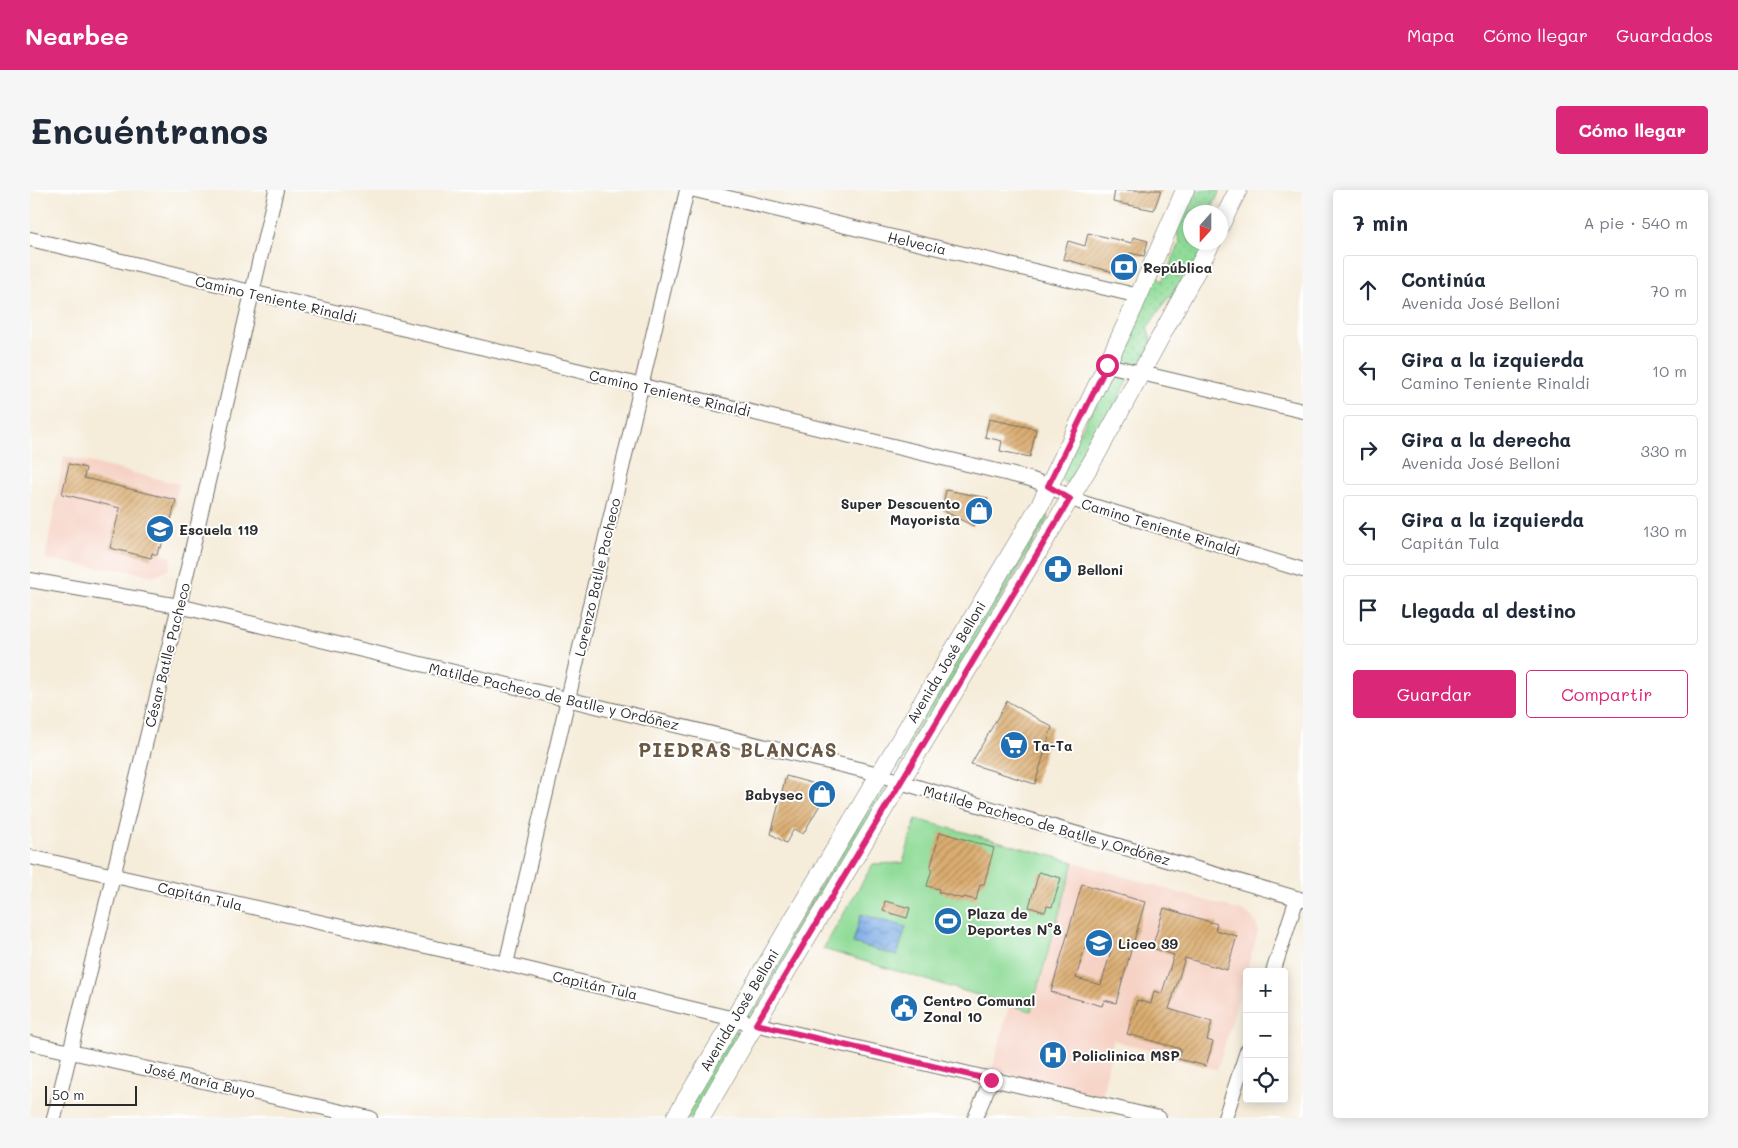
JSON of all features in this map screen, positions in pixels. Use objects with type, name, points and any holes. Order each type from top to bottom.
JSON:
[{"type":"main road","name":"Avenida José Belloni","points":[[675,1118],[1041,503],[1139,296],[1185,190]]},
{"type":"main road","points":[[1228,210],[1238,190]]},
{"type":"main road","name":"Avenida José Belloni","points":[[701,1118],[1070,499],[1141,374],[1208,250]]},
{"type":"street","name":"César Batlle Pacheco","points":[[54,1118],[179,606],[276,190]]},
{"type":"street","name":"Lorenzo Batlle Pacheco","points":[[506,964],[687,190]]},
{"type":"street","name":"Helvecia","points":[[695,190],[1139,296]]},
{"type":"street","name":"Camino Teniente Rinaldi","points":[[30,239],[1030,479],[1048,486],[1070,499],[1303,570]]},
{"type":"street","points":[[1107,365],[1303,411]]},
{"type":"street","name":"Matilde Pacheco de Batlle y Ordóñez","points":[[30,580],[179,606],[880,774],[900,782],[1300,899]]},
{"type":"street","name":"Capitán Tula","points":[[30,857],[506,964],[991,1080],[1160,1118]]},
{"type":"street","points":[[1274,968],[1300,899]]},
{"type":"street","name":"José María Buyo","points":[[30,1043],[370,1118]]},
{"type":"street","points":[[1224,1118],[1245,1058]]},
{"type":"street","points":[[975,1118],[991,1080]]},
{"type":"shaded area","points":[[64,456],[179,484],[162,555],[172,557],[169,569],[155,576],[45,559]]},
{"type":"shaded area","points":[[1074,862],[1242,911],[1249,915],[1257,925],[1258,933],[1248,968],[1243,968],[1243,983],[1217,1070],[1113,1040],[1102,1097],[992,1070],[1009,1005],[1032,1011]]},
{"type":"green space","points":[[1192,190],[1220,190],[1213,205],[1186,205]]},
{"type":"green space","points":[[1183,212],[1183,250],[1204,250],[1175,305],[1170,295],[1147,328],[1152,342],[1140,364],[1133,368],[1119,363],[1117,358],[1156,270],[1160,280],[1163,280],[1180,243],[1176,229]]},
{"type":"green space","points":[[1120,375],[1128,381],[1070,486],[1057,477],[1109,376]]},
{"type":"green space","points":[[1045,513],[1049,517],[899,769],[894,764]]},
{"type":"green space","points":[[883,785],[888,788],[751,1020],[742,1011]]},
{"type":"green space","name":"Plaza de Deportes N°8","points":[[916,819],[1074,862],[1031,1011],[823,949],[873,864],[903,863]]},
{"type":"green space","points":[[732,1029],[743,1034],[698,1118],[680,1118]]},
{"type":"water","points":[[861,914],[906,927],[897,956],[853,943]]},
{"type":"building","points":[[1115,190],[1161,190],[1154,210],[1113,202]]},
{"type":"building","points":[[1088,233],[1132,243],[1133,237],[1148,241],[1144,256],[1129,253],[1126,273],[1113,272],[1063,259],[1068,241],[1085,246]]},
{"type":"building","points":[[989,419],[1036,429],[1030,457],[1000,451],[1002,441],[985,437]]},
{"type":"building","points":[[69,464],[86,468],[84,478],[176,500],[171,520],[167,519],[161,548],[159,547],[157,555],[152,553],[151,558],[110,548],[120,508],[62,494]]},
{"type":"building","points":[[946,490],[988,498],[973,526],[942,510]]},
{"type":"building","name":"Ta-Ta","points":[[1007,701],[1052,727],[1035,784],[971,764]]},
{"type":"building","points":[[786,776],[822,786],[828,791],[803,834],[794,829],[786,843],[771,834]]},
{"type":"building","points":[[940,832],[994,848],[984,884],[980,884],[976,900],[964,897],[963,899],[938,892],[939,889],[927,886]]},
{"type":"building","points":[[1039,872],[1061,878],[1052,907],[1047,906],[1045,912],[1029,907]]},
{"type":"building","points":[[1082,884],[1145,902],[1116,1003],[1104,1000],[1102,1006],[1051,992]],"holes":[[[1087,940],[1112,947],[1101,985],[1076,978]]]},
{"type":"building","points":[[885,901],[910,908],[907,918],[883,911]]},
{"type":"building","points":[[1164,908],[1217,924],[1215,930],[1237,936],[1227,970],[1185,958],[1169,1009],[1212,1022],[1207,1040],[1213,1042],[1206,1066],[1178,1059],[1181,1049],[1127,1034],[1137,1000],[1151,1004],[1154,991],[1162,993],[1174,955],[1152,948]]},
{"type":"place","name":"República","points":[[1124,267]]},
{"type":"place","name":"Super Descuento Mayorista","points":[[979,511]]},
{"type":"place","name":"Escuela 119","points":[[160,529]]},
{"type":"place","name":"Belloni","points":[[1058,569]]},
{"type":"place","name":"Ta-Ta","points":[[1014,745]]},
{"type":"place","name":"Babysec","points":[[822,794]]},
{"type":"place","name":"Plaza de Deportes N°8","points":[[948,921]]},
{"type":"place","name":"Liceo 39","points":[[1099,943]]},
{"type":"place","name":"Centro Comunal Zonal 10","points":[[904,1008]]},
{"type":"place","name":"Policlinica MSP","points":[[1053,1055]]},
{"type":"district","name":"PIEDRAS BLANCAS","points":[[738,749]]},
{"type":"route","points":[[991,1080],[756,1024],[1070,499],[1048,486],[1107,365]]}]
